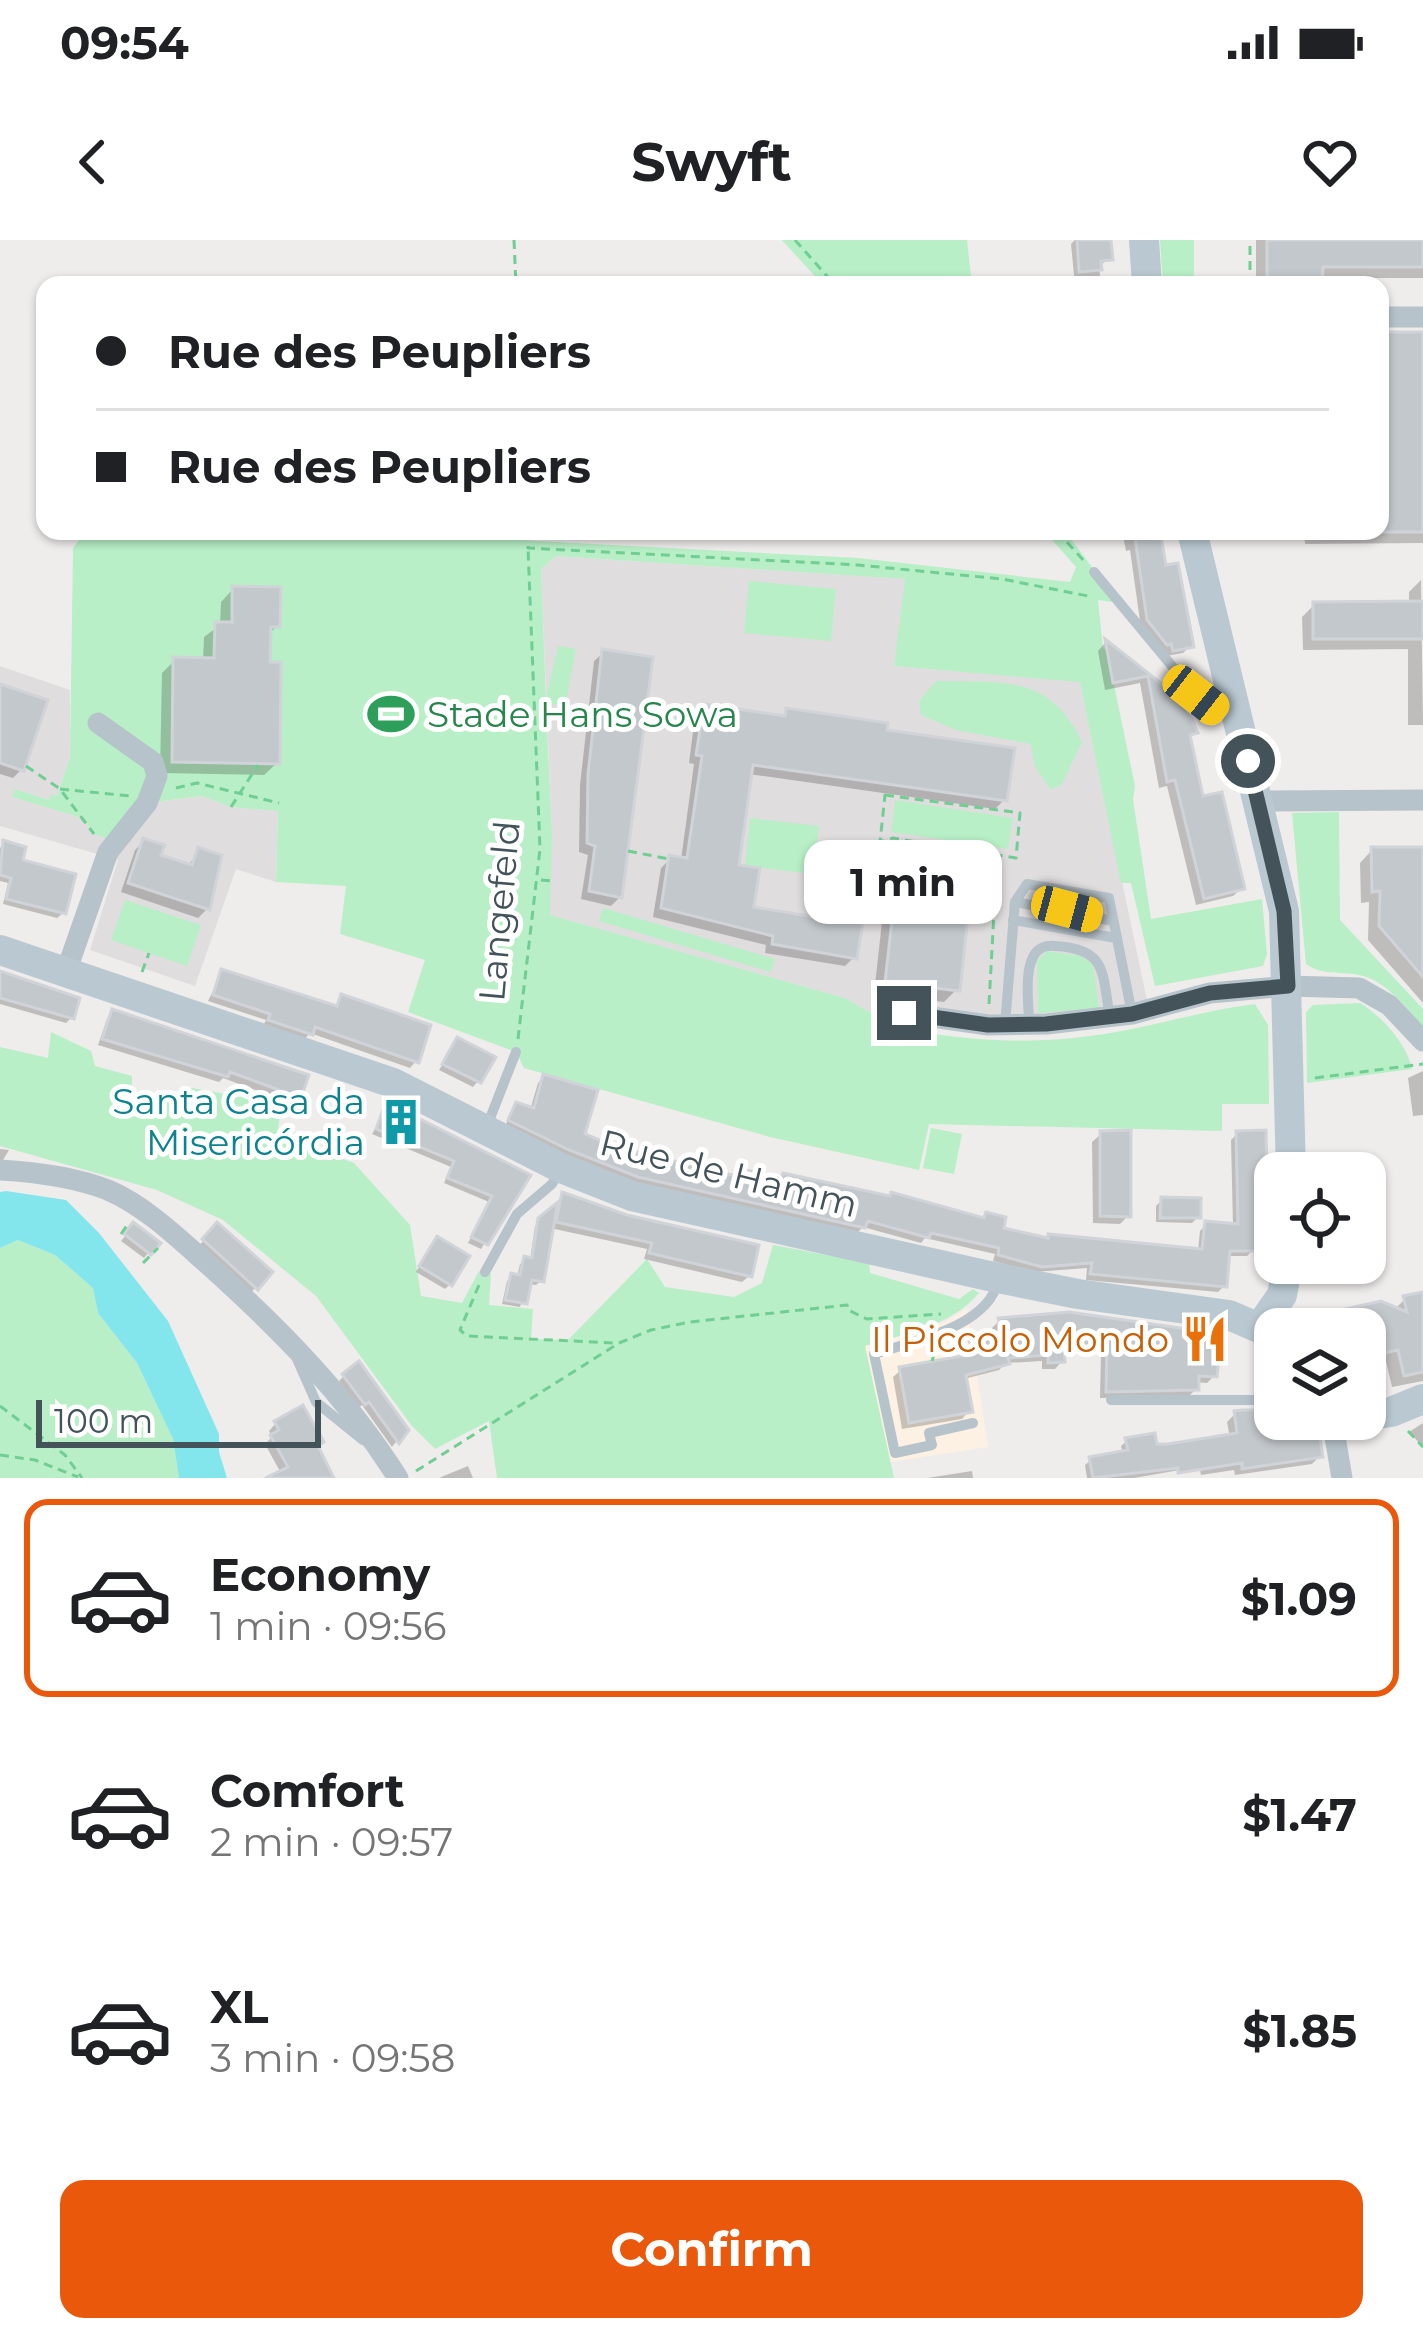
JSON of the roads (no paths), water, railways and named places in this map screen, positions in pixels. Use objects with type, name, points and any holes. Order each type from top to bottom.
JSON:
[{"type":"main road","points":[[1144,240],[1146,276]]},
{"type":"main road","points":[[1194,540],[1284,911],[1291,1152]]},
{"type":"main road","name":"Rue de Hamm","points":[[0,950],[393,1083],[560,1168],[650,1200],[1078,1294],[1229,1315],[1254,1326]]},
{"type":"main road","points":[[1386,1413],[1423,1399]]},
{"type":"street","points":[[1389,317],[1423,317]]},
{"type":"street","points":[[66,972],[108,852],[147,803],[157,776],[153,761],[98,723]]},
{"type":"street","points":[[1259,801],[1423,800]]},
{"type":"street","points":[[904,1013],[1028,1025],[1121,1016],[1210,993],[1288,986],[1359,988],[1389,1005],[1423,1041]]},
{"type":"street","points":[[0,1169],[80,1181],[111,1191],[140,1208],[288,1340],[338,1394],[396,1472]]},
{"type":"street","points":[[1336,1440],[1342,1478]]},
{"type":"lane","points":[[1094,572],[1196,695],[1236,721]]},
{"type":"lane","points":[[1005,1025],[1015,902],[1027,884],[1108,898],[1121,1016]]},
{"type":"lane","points":[[1015,902],[1113,921]]},
{"type":"lane","points":[[1013,920],[1116,938]]},
{"type":"lane","points":[[1028,1025],[1031,963],[1037,951],[1048,945],[1078,948],[1098,959],[1121,1016]]},
{"type":"lane","name":"Langefeld","points":[[486,1129],[516,1052]]},
{"type":"lane","points":[[485,1272],[517,1214],[553,1184],[560,1168]]},
{"type":"lane","points":[[974,1424],[929,1432],[932,1445],[895,1454],[874,1354],[942,1330],[980,1310],[994,1297],[998,1278]]},
{"type":"lane","points":[[1111,1400],[1254,1400]]},
{"type":"water","points":[[0,1192],[66,1200],[99,1233],[168,1321],[219,1434],[227,1478],[179,1478],[173,1439],[137,1363],[98,1313],[93,1288],[55,1255],[18,1240],[0,1248]]},
{"type":"place","name":"Stade Hans Sowa","points":[[391,714]]},
{"type":"place","name":"Santa Casa da Misericórdia","points":[[401,1122]]},
{"type":"place","name":"Il Piccolo Mondo","points":[[1205,1339]]}]
